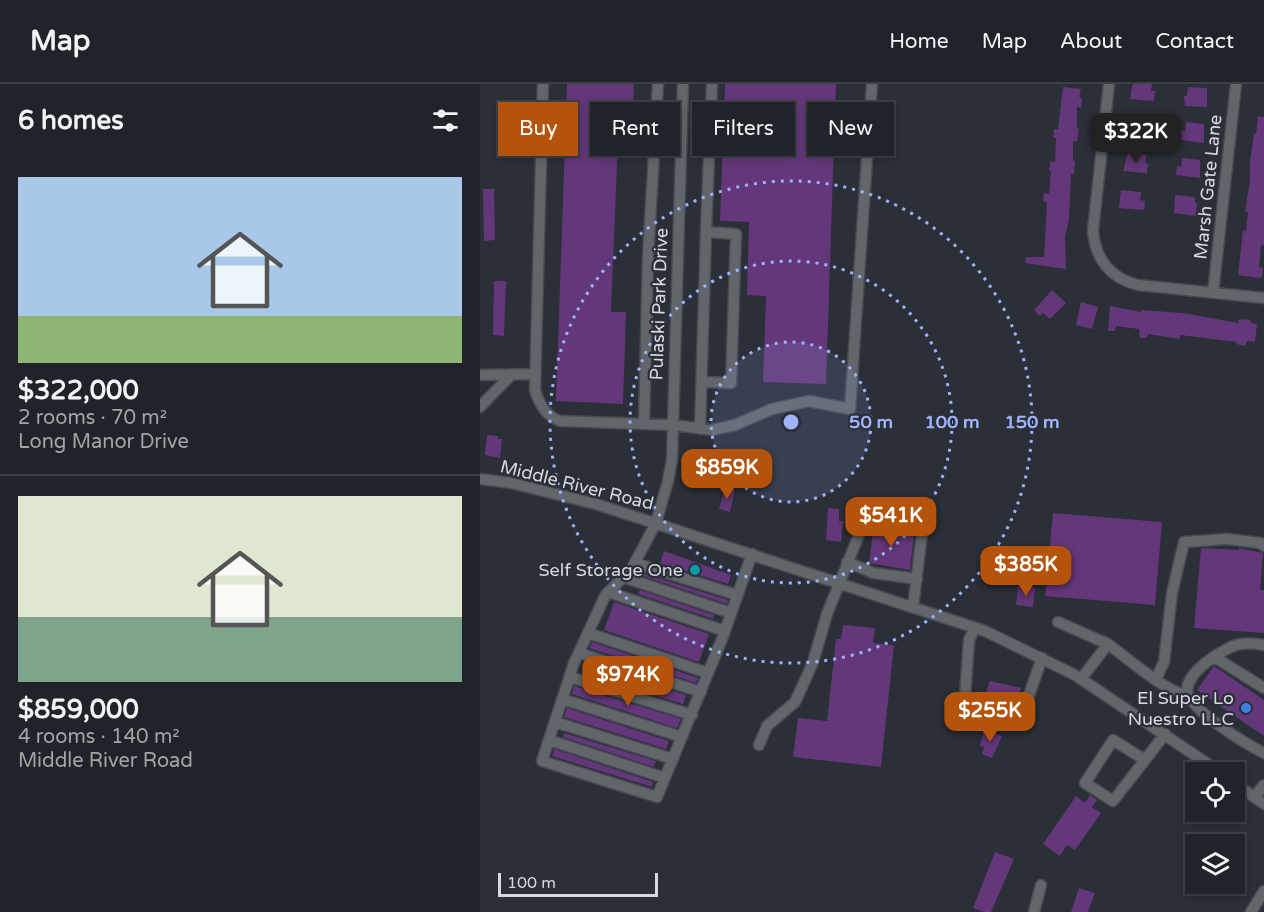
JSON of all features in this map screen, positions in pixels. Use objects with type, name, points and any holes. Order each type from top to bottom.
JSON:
[{"type":"street","points":[[543,84],[535,374],[537,400],[546,413],[554,419],[580,423],[673,425],[712,430],[735,425],[772,409],[809,401],[850,409],[872,84]]},
{"type":"street","points":[[644,424],[648,257],[658,84]]},
{"type":"street","name":"Pulaski Park Drive","points":[[549,740],[579,653],[605,596],[635,563],[656,523],[672,460],[683,84]]},
{"type":"street","points":[[700,429],[711,84]]},
{"type":"street","points":[[1109,84],[1093,231],[1097,253],[1110,271],[1129,283],[1264,298]]},
{"type":"street","name":"Marsh Gate Lane","points":[[1213,293],[1236,84]]},
{"type":"street","points":[[702,382],[731,383],[736,234],[706,232]]},
{"type":"street","points":[[480,407],[512,374]]},
{"type":"street","points":[[480,375],[535,374]]},
{"type":"street","name":"Middle River Road","points":[[480,478],[558,494],[656,523],[975,628],[1042,658],[1081,679],[1206,762]]},
{"type":"street","points":[[759,745],[767,726],[795,702],[803,685],[813,662],[826,614],[868,510],[924,517],[913,607]]},
{"type":"street","points":[[1156,679],[1164,662],[1172,592],[1184,542],[1227,539],[1260,543],[1264,546]]},
{"type":"street","points":[[665,778],[549,740],[543,760],[657,797],[692,715],[752,554]]},
{"type":"street","points":[[847,562],[873,573],[917,579]]},
{"type":"street","points":[[635,563],[737,595]]},
{"type":"street","points":[[623,577],[731,613]]},
{"type":"street","points":[[608,592],[724,631]]},
{"type":"street","points":[[1058,622],[1108,644],[1180,695],[1188,695]]},
{"type":"street","points":[[975,628],[969,640],[965,697],[970,707],[981,714],[1015,714],[1023,707],[1042,658]]},
{"type":"street","points":[[588,633],[708,673]]},
{"type":"street","points":[[1081,679],[1108,644]]},
{"type":"street","points":[[1264,645],[1241,644],[1228,648],[1199,669],[1187,688],[1188,695],[1206,714],[1240,740],[1264,753]]},
{"type":"street","points":[[579,653],[700,692]]},
{"type":"street","points":[[1212,658],[1264,688]]},
{"type":"street","points":[[570,677],[692,715]]},
{"type":"street","points":[[562,699],[682,737]]},
{"type":"street","points":[[555,722],[673,759]]},
{"type":"street","points":[[1145,760],[1113,740],[1085,783],[1113,801],[1145,760],[1165,734]]},
{"type":"street","points":[[1254,796],[1264,785]]},
{"type":"street","points":[[1245,790],[1264,804]]},
{"type":"street","points":[[1034,912],[1041,885]]},
{"type":"street","points":[[1251,912],[1264,891]]},
{"type":"building","points":[[567,84],[634,84],[633,102],[590,102],[590,156],[617,156],[611,312],[626,312],[623,404],[556,401],[565,156],[578,156],[578,102],[566,102]]},
{"type":"building","points":[[725,84],[836,84],[835,102],[807,102],[807,156],[834,156],[826,384],[763,382],[766,296],[747,295],[749,222],[720,221],[722,156],[795,156],[795,102],[724,102]]},
{"type":"building","points":[[1134,84],[1152,84],[1151,91],[1155,91],[1154,101],[1130,99]]},
{"type":"building","points":[[1063,87],[1081,89],[1079,97],[1082,98],[1081,108],[1077,107],[1077,128],[1079,129],[1077,141],[1073,141],[1073,161],[1075,161],[1074,174],[1071,174],[1069,219],[1065,237],[1066,269],[1025,263],[1026,257],[1044,257],[1047,202],[1043,201],[1044,193],[1049,194],[1050,161],[1055,162],[1056,138],[1053,138],[1054,129],[1058,129]]},
{"type":"building","points":[[1188,87],[1207,88],[1207,107],[1185,106],[1184,96],[1187,96]]},
{"type":"building","points":[[1258,116],[1264,117],[1264,246],[1261,245],[1259,267],[1263,268],[1262,277],[1258,278],[1238,275],[1243,230],[1246,231],[1248,212],[1245,212],[1250,180],[1250,161]]},
{"type":"building","points":[[1131,117],[1151,119],[1150,128],[1154,129],[1154,136],[1126,135]]},
{"type":"building","points":[[1186,122],[1204,124],[1204,143],[1180,140],[1181,131],[1185,131]]},
{"type":"building","points":[[1128,153],[1146,155],[1147,173],[1123,171]]},
{"type":"building","points":[[1182,158],[1200,160],[1200,178],[1176,175],[1177,166],[1181,167]]},
{"type":"building","points":[[483,189],[494,189],[495,240],[484,241]]},
{"type":"building","points":[[1121,190],[1141,192],[1140,200],[1145,201],[1144,210],[1119,208]]},
{"type":"building","points":[[1175,195],[1195,197],[1196,216],[1174,213]]},
{"type":"building","points":[[494,281],[506,281],[504,336],[493,335]]},
{"type":"building","points":[[1052,290],[1066,303],[1050,319],[1043,313],[1040,316],[1034,310]]},
{"type":"building","points":[[1081,302],[1098,307],[1092,329],[1076,325]]},
{"type":"building","points":[[1110,306],[1141,312],[1141,310],[1183,313],[1238,323],[1238,320],[1246,319],[1257,324],[1255,342],[1246,341],[1246,346],[1236,344],[1237,342],[1180,335],[1180,339],[1148,334],[1147,338],[1140,338],[1139,329],[1116,326],[1115,331],[1108,331]]},
{"type":"building","points":[[487,435],[498,436],[498,439],[502,439],[500,458],[485,455]]},
{"type":"building","points":[[725,487],[735,490],[730,512],[719,509]]},
{"type":"building","points":[[828,508],[839,509],[839,521],[843,521],[841,542],[826,540]]},
{"type":"building","points":[[1053,513],[1162,522],[1155,605],[1045,596]]},
{"type":"building","points":[[874,525],[903,529],[902,533],[914,534],[910,570],[869,563]]},
{"type":"building","points":[[1201,548],[1239,550],[1239,548],[1263,553],[1260,590],[1264,590],[1264,633],[1194,628]]},
{"type":"building","name":"Self Storage One","points":[[664,551],[731,575],[728,584],[660,563]]},
{"type":"building","points":[[638,572],[728,600],[727,604],[637,574]]},
{"type":"building","points":[[1018,586],[1035,588],[1033,607],[1016,605]]},
{"type":"building","points":[[640,590],[714,615],[713,619],[638,594]]},
{"type":"building","points":[[614,602],[709,634],[699,662],[604,630]]},
{"type":"building","points":[[843,625],[875,628],[873,643],[894,645],[881,767],[793,757],[798,718],[827,721],[836,639],[841,639]]},
{"type":"building","points":[[592,642],[698,678],[696,683],[589,648]]},
{"type":"building","points":[[591,665],[686,695],[683,704],[587,675]]},
{"type":"building","points":[[1214,666],[1264,700],[1264,736],[1197,690]]},
{"type":"building","points":[[990,681],[1021,688],[1017,703],[1012,706],[1002,703],[1003,700],[985,695]]},
{"type":"building","points":[[574,686],[681,719],[677,728],[572,694]]},
{"type":"building","points":[[567,708],[669,741],[666,749],[564,717]]},
{"type":"building","points":[[984,730],[1002,736],[992,758],[982,754],[984,747],[980,746]]},
{"type":"building","points":[[564,733],[656,761],[654,767],[563,737]]},
{"type":"building","points":[[554,749],[653,782],[652,787],[552,756]]},
{"type":"building","points":[[1090,795],[1097,800],[1092,807],[1101,813],[1075,850],[1067,845],[1060,856],[1043,844],[1076,796],[1085,803]]},
{"type":"building","points":[[995,852],[1014,859],[991,912],[984,912],[973,908]]},
{"type":"building","points":[[1079,888],[1095,893],[1088,912],[1071,912]]},
{"type":"place","name":"Self Storage One","points":[[695,570]]},
{"type":"place","name":"El Super Lo Nuestro LLC","points":[[1246,708]]}]
